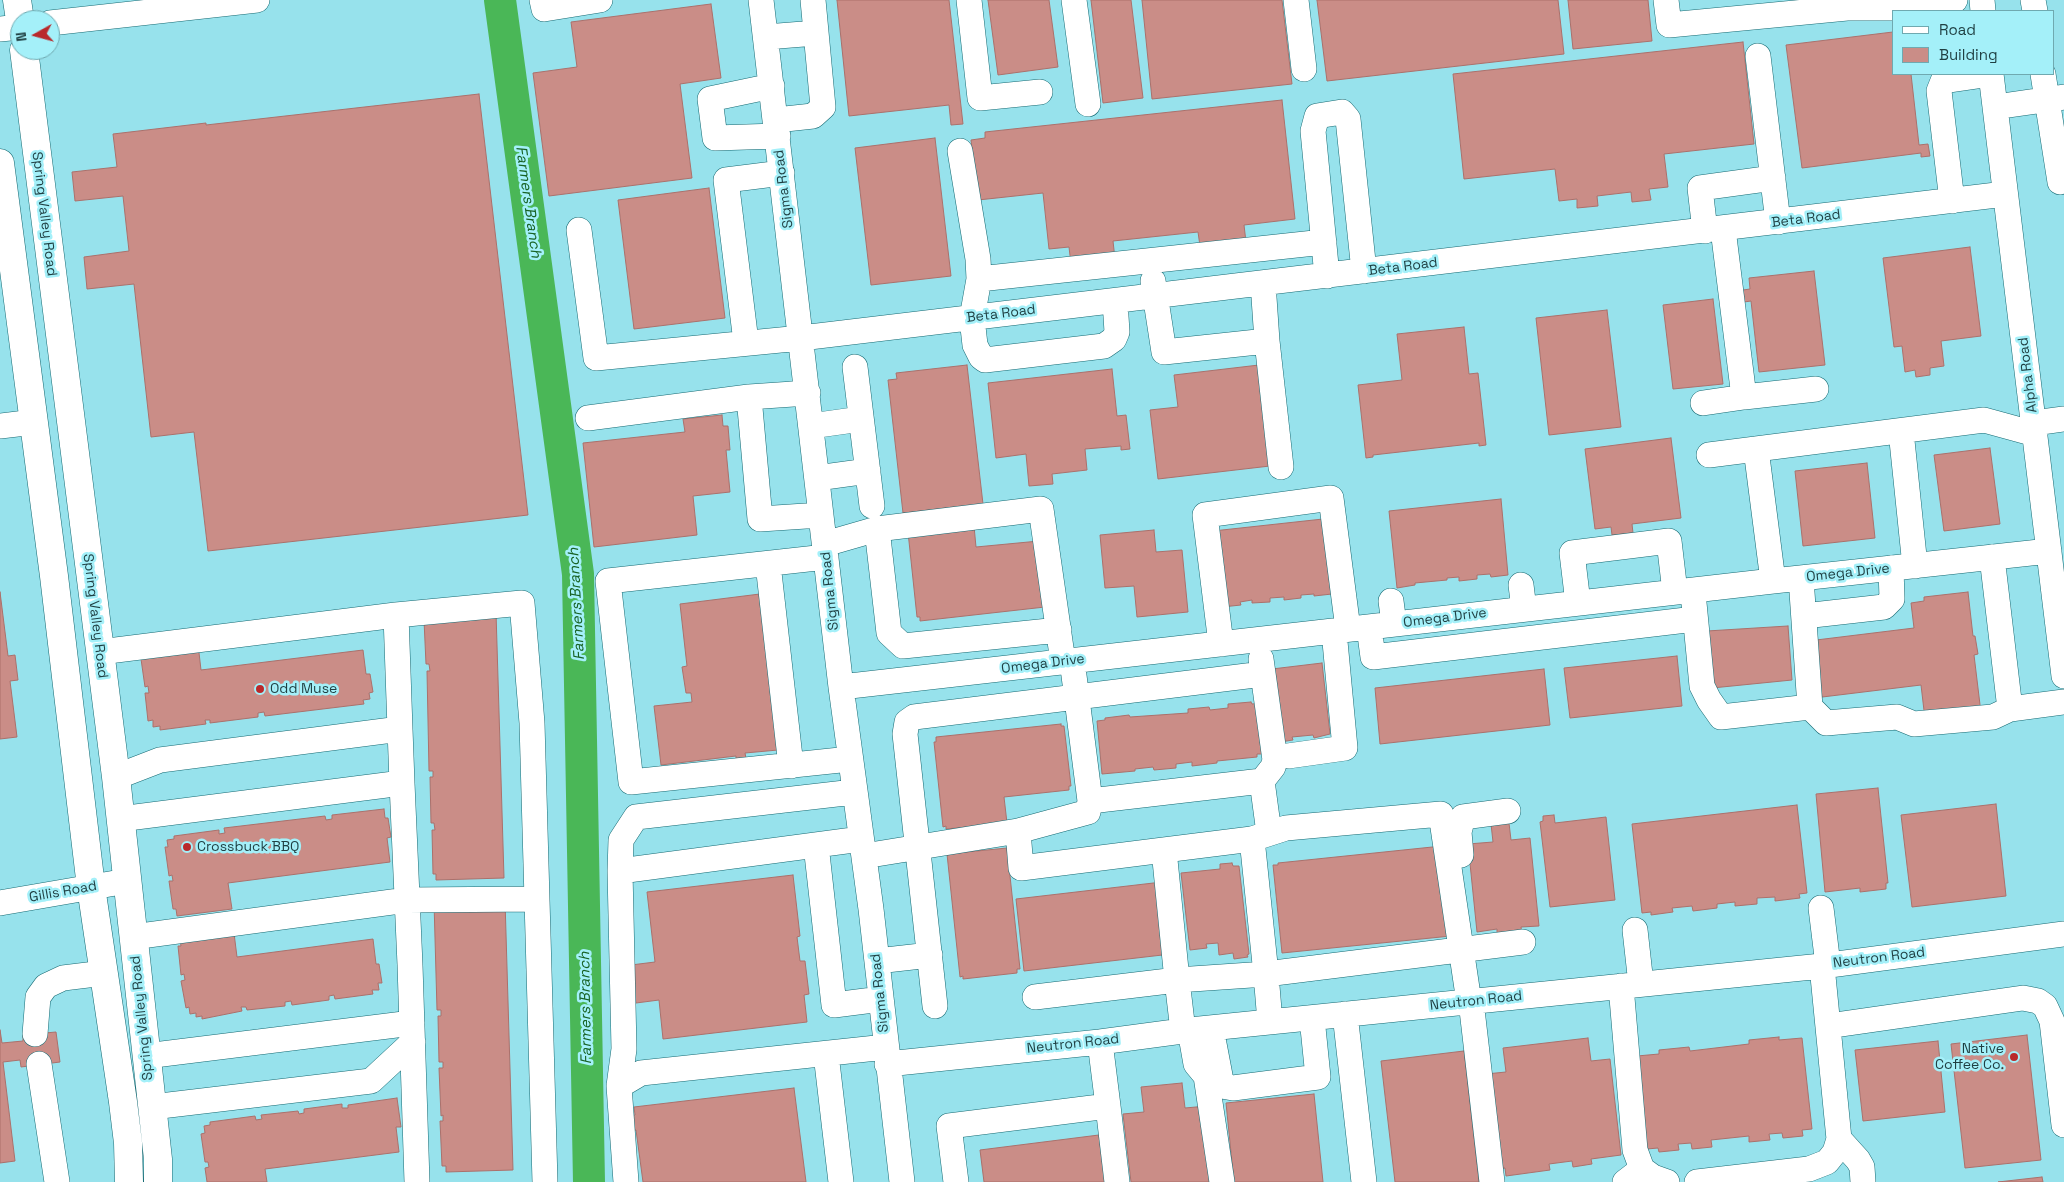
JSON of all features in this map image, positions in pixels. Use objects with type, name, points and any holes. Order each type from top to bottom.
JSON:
[{"type":"main road","name":"Spring Valley Road","points":[[25,60],[116,777],[158,1159],[158,1182]]},
{"type":"main road","name":"Spring Valley Road","points":[[0,163],[2,198],[54,576],[91,886],[128,1143],[129,1182]]},
{"type":"main road","points":[[54,576],[90,572]]},
{"type":"street","points":[[60,22],[216,2],[257,0]]},
{"type":"street","points":[[542,0],[544,9],[600,0]]},
{"type":"street","name":"Sigma Road","points":[[762,0],[841,687],[877,962],[886,1055],[898,1133],[902,1182]]},
{"type":"street","points":[[772,86],[710,99],[714,138],[777,128],[813,116],[823,107],[813,0]]},
{"type":"street","points":[[969,0],[980,98],[1040,92]]},
{"type":"street","points":[[1074,0],[1088,104]]},
{"type":"street","points":[[1296,0],[1304,69]]},
{"type":"street","points":[[1666,0],[1669,25],[1838,9],[1893,8],[1939,1]]},
{"type":"street","points":[[766,37],[816,34]]},
{"type":"street","points":[[1758,56],[1778,222]]},
{"type":"street","points":[[1952,201],[1939,91],[1942,77],[1975,75]]},
{"type":"street","name":"Alpha Road","points":[[1991,75],[2049,552],[2059,597],[2064,676]]},
{"type":"street","points":[[2044,75],[2056,98],[2060,182]]},
{"type":"street","points":[[1995,107],[2056,98]]},
{"type":"street","points":[[1327,276],[1313,132],[1317,116],[1342,112],[1348,119],[1364,271]]},
{"type":"street","points":[[960,151],[978,259],[979,279],[972,318],[974,345],[982,357],[986,360],[1099,348],[1114,339],[1117,332],[1114,301]]},
{"type":"street","points":[[746,342],[726,180],[782,173]]},
{"type":"street","points":[[1744,398],[1714,230],[1700,188],[1773,178]]},
{"type":"street","name":"Beta Road","points":[[578,230],[596,358],[801,338],[2005,194]]},
{"type":"street","points":[[979,279],[1324,242]]},
{"type":"street","points":[[1151,261],[1164,352],[1268,341]]},
{"type":"street","points":[[1262,283],[1281,468]]},
{"type":"street","points":[[854,367],[889,633],[904,646],[1059,630]]},
{"type":"street","points":[[1703,403],[1816,389]]},
{"type":"street","points":[[588,418],[748,397],[808,392]]},
{"type":"street","points":[[748,397],[760,518],[821,515]]},
{"type":"street","points":[[811,426],[861,419]]},
{"type":"street","points":[[1709,455],[1984,420],[2034,429],[2064,420]]},
{"type":"street","points":[[0,426],[34,422]]},
{"type":"street","points":[[1804,616],[1884,607],[1892,599],[1903,567],[1901,430]]},
{"type":"street","points":[[1756,449],[1773,581]]},
{"type":"street","points":[[817,478],[868,471]]},
{"type":"street","points":[[1221,644],[1205,515],[1331,498],[1350,629],[1345,748],[1288,756]]},
{"type":"street","points":[[620,870],[816,845],[916,849],[1018,830],[1088,812],[1090,801],[1077,696],[1059,630],[1041,509],[874,518],[826,550],[768,564],[608,581],[631,782],[850,759]]},
{"type":"street","points":[[1578,603],[1572,553],[1669,541],[1684,620],[1702,686],[1721,717],[1810,707]]},
{"type":"street","name":"Omega Drive","points":[[841,687],[1350,629],[1393,612],[1524,609],[2049,552]]},
{"type":"street","points":[[1992,558],[2010,709]]},
{"type":"street","points":[[768,564],[791,766]]},
{"type":"street","points":[[1801,578],[1810,707],[1826,723],[1897,717],[1914,724],[1993,717],[2010,709],[2064,702]]},
{"type":"street","points":[[1521,585],[1524,609]]},
{"type":"street","points":[[100,652],[396,615],[522,604],[532,723],[545,1182]]},
{"type":"street","points":[[396,615],[417,1182]]},
{"type":"street","points":[[1350,629],[1372,657],[1684,620]]},
{"type":"street","points":[[1258,640],[1275,760],[1273,767],[1262,781],[1261,836],[1266,974],[1270,1022]]},
{"type":"street","points":[[935,1006],[916,849],[905,734],[907,722],[914,717],[1263,674]]},
{"type":"street","points":[[116,777],[160,760],[400,729]]},
{"type":"street","points":[[1090,801],[1262,781]]},
{"type":"street","points":[[120,819],[402,783]]},
{"type":"street","points":[[626,1182],[619,1086],[624,1049],[621,840],[636,817],[854,792]]},
{"type":"street","points":[[1492,1182],[1470,1002],[1459,832],[1460,823],[1464,817],[1508,811]]},
{"type":"street","points":[[1018,830],[1021,868],[1261,836],[1286,828],[1441,814],[1467,950]]},
{"type":"street","points":[[816,845],[834,1005],[880,999]]},
{"type":"street","points":[[1164,850],[1177,980],[1195,1030],[1222,1086],[1233,1088],[1318,1077],[1312,1018]]},
{"type":"street","name":"Gillis Road","points":[[0,903],[127,881]]},
{"type":"street","points":[[133,937],[407,900],[537,899]]},
{"type":"street","points":[[1697,1182],[1809,1169],[1826,1162],[1835,1152],[1839,1139],[1828,1026],[1821,908]]},
{"type":"street","points":[[1635,930],[1631,985],[1634,1175],[1654,1177],[1667,1182]]},
{"type":"street","name":"Neutron Road","points":[[619,1086],[641,1074],[826,1054],[886,1055],[1100,1042],[1345,1014],[1825,965],[2064,934]]},
{"type":"street","points":[[1035,997],[1177,980],[1266,974],[1523,942]]},
{"type":"street","points":[[877,962],[930,955]]},
{"type":"street","points":[[35,1034],[38,997],[46,986],[63,978],[104,973]]},
{"type":"street","points":[[1828,1026],[2023,998],[2038,1001],[2045,1006],[2052,1021],[2064,1125]]},
{"type":"street","points":[[1345,1014],[1364,1182]]},
{"type":"street","points":[[1195,1030],[1196,1064],[1206,1076],[1222,1182]]},
{"type":"street","points":[[146,1056],[412,1032]]},
{"type":"street","points":[[152,1107],[371,1081],[412,1032]]},
{"type":"street","points":[[1100,1042],[1118,1182]]},
{"type":"street","points":[[826,1054],[841,1182]]},
{"type":"street","points":[[39,1064],[57,1182]]},
{"type":"street","points":[[956,1182],[949,1126],[1108,1106]]},
{"type":"street","points":[[1839,1139],[1862,1167],[1863,1182]]},
{"type":"building","points":[[837,0],[949,0],[963,124],[951,125],[949,105],[849,116]]},
{"type":"building","points":[[988,0],[1049,0],[1058,67],[998,75]]},
{"type":"building","points":[[1091,0],[1131,0],[1143,98],[1103,103]]},
{"type":"building","points":[[1142,0],[1282,0],[1292,84],[1152,99]]},
{"type":"building","points":[[1317,0],[1558,0],[1564,54],[1327,81]]},
{"type":"building","points":[[1568,0],[1648,0],[1652,41],[1573,49]]},
{"type":"building","points":[[711,4],[721,78],[680,84],[692,178],[549,196],[533,73],[577,67],[571,22]]},
{"type":"building","points":[[1892,32],[1892,75],[1911,75],[1919,145],[1928,144],[1930,156],[1921,157],[1921,153],[1802,168],[1786,45]]},
{"type":"building","points":[[1743,42],[1754,144],[1664,154],[1668,187],[1649,189],[1651,200],[1632,202],[1631,192],[1597,196],[1598,206],[1577,208],[1577,199],[1559,201],[1555,169],[1464,179],[1453,74]]},
{"type":"building","points":[[479,94],[528,515],[208,551],[194,432],[151,437],[134,284],[87,289],[84,257],[129,251],[123,196],[75,201],[72,172],[117,167],[113,134]]},
{"type":"building","points":[[1282,100],[1295,219],[1244,225],[1246,242],[1200,246],[1198,232],[1113,241],[1115,259],[1071,264],[1069,247],[1049,249],[1043,193],[978,200],[971,140],[985,138],[985,132]]},
{"type":"building","points":[[935,138],[951,276],[871,285],[855,148]]},
{"type":"building","points":[[709,188],[725,318],[634,329],[618,200]]},
{"type":"building","points":[[1970,247],[1981,336],[1941,341],[1944,366],[1930,368],[1930,375],[1916,377],[1915,370],[1905,372],[1902,346],[1894,347],[1883,258]]},
{"type":"building","points":[[1814,271],[1825,365],[1759,372],[1751,301],[1744,302],[1743,290],[1750,289],[1749,278]]},
{"type":"building","points":[[1713,299],[1723,384],[1673,389],[1663,305]]},
{"type":"building","points":[[1607,310],[1621,427],[1549,435],[1536,318]]},
{"type":"building","points":[[1464,327],[1469,374],[1478,373],[1486,445],[1479,446],[1479,443],[1373,455],[1373,457],[1366,458],[1358,385],[1402,380],[1397,334]]},
{"type":"building","points":[[967,365],[983,504],[903,513],[888,380],[897,379],[896,373]]},
{"type":"building","points":[[1259,365],[1270,466],[1158,479],[1150,410],[1178,407],[1174,375]]},
{"type":"building","points":[[1112,369],[1117,416],[1126,415],[1130,449],[1121,450],[1121,446],[1085,449],[1087,470],[1052,474],[1053,484],[1029,486],[1026,454],[996,458],[988,383]]},
{"type":"building","points":[[722,415],[723,426],[728,426],[730,450],[726,450],[730,492],[693,496],[697,535],[594,547],[583,443],[685,432],[683,419]]},
{"type":"building","points":[[1671,438],[1681,518],[1632,524],[1633,533],[1612,535],[1611,527],[1595,529],[1585,449]]},
{"type":"building","points":[[1990,448],[2000,524],[1944,531],[1934,455]]},
{"type":"building","points":[[1867,463],[1875,538],[1803,546],[1795,471]]},
{"type":"building","points":[[1501,499],[1508,575],[1491,577],[1490,574],[1477,575],[1477,579],[1459,581],[1459,577],[1447,578],[1447,580],[1415,583],[1415,585],[1397,588],[1389,511]]},
{"type":"building","points":[[1323,519],[1332,594],[1301,595],[1301,598],[1284,600],[1284,597],[1270,598],[1270,602],[1252,603],[1252,600],[1240,602],[1241,605],[1222,607],[1213,531]]},
{"type":"building","points":[[974,526],[976,547],[1039,541],[1045,607],[920,621],[920,617],[917,617],[908,532]]},
{"type":"building","points":[[1154,530],[1156,552],[1182,550],[1188,612],[1137,617],[1134,586],[1105,588],[1100,535]]},
{"type":"building","points":[[0,592],[8,656],[15,655],[18,680],[10,681],[17,737],[0,739]]},
{"type":"building","points":[[1968,592],[1973,636],[1975,636],[1978,654],[1974,655],[1981,713],[1925,719],[1921,685],[1814,698],[1808,641],[1914,628],[1911,603],[1924,601],[1924,597]]},
{"type":"building","points":[[760,594],[778,750],[745,753],[746,758],[736,759],[736,756],[661,765],[654,706],[692,702],[691,693],[686,693],[682,667],[687,666],[680,604]]},
{"type":"building","points":[[496,612],[504,878],[436,880],[436,874],[433,874],[432,830],[435,830],[434,823],[431,823],[430,777],[433,777],[433,771],[429,771],[427,671],[430,671],[429,664],[426,664],[424,620]]},
{"type":"building","points":[[1788,626],[1792,680],[1712,688],[1707,631]]},
{"type":"building","name":"Odd Muse","points":[[198,644],[201,670],[363,650],[366,674],[370,674],[373,692],[369,693],[370,699],[363,700],[364,704],[265,716],[264,712],[258,713],[258,717],[210,723],[210,720],[205,720],[206,724],[160,730],[160,726],[153,727],[153,720],[148,721],[145,693],[149,693],[148,686],[145,687],[141,659]]},
{"type":"building","points":[[1677,656],[1682,706],[1570,718],[1564,668]]},
{"type":"building","points":[[1322,663],[1330,734],[1314,738],[1313,735],[1292,737],[1293,740],[1280,742],[1272,669]]},
{"type":"building","points":[[1544,669],[1550,725],[1380,744],[1375,688]]},
{"type":"building","points":[[1251,702],[1252,704],[1262,703],[1266,754],[1257,754],[1257,757],[1217,761],[1217,763],[1192,766],[1192,762],[1176,764],[1176,768],[1154,770],[1153,767],[1135,769],[1135,771],[1102,774],[1097,721],[1129,715],[1130,717],[1188,713],[1188,709],[1209,707],[1210,710],[1228,708],[1228,704]]},
{"type":"building","points":[[1061,724],[1061,726],[1064,726],[1071,786],[1069,786],[1069,790],[1004,797],[1007,823],[946,829],[946,826],[943,827],[934,742],[936,742],[936,737]]},
{"type":"building","points":[[1878,788],[1888,883],[1886,883],[1886,889],[1860,892],[1860,888],[1825,892],[1816,794]]},
{"type":"building","points":[[1996,804],[2006,896],[1912,907],[1901,815]]},
{"type":"building","points":[[1797,805],[1807,893],[1799,894],[1800,898],[1775,901],[1775,897],[1757,898],[1757,904],[1735,906],[1735,902],[1717,904],[1717,908],[1693,911],[1692,906],[1672,908],[1673,912],[1651,915],[1651,912],[1642,913],[1632,824]]},
{"type":"building","points":[[384,809],[385,818],[388,818],[391,837],[387,838],[390,862],[228,883],[232,909],[177,916],[176,909],[173,909],[169,881],[173,881],[172,875],[169,876],[165,847],[168,847],[167,840],[174,839],[174,836],[219,830],[219,834],[225,833],[224,828],[325,816],[326,820],[332,819],[332,815]]},
{"type":"building","points":[[1554,815],[1555,823],[1606,817],[1615,900],[1550,907],[1540,822],[1543,821],[1543,816]]},
{"type":"building","points":[[1509,823],[1511,840],[1530,838],[1539,926],[1521,927],[1522,935],[1497,937],[1497,929],[1477,932],[1468,844],[1493,842],[1491,824]]},
{"type":"building","points":[[1442,846],[1451,936],[1282,953],[1273,865]]},
{"type":"building","points":[[1007,848],[1020,969],[1017,969],[1017,973],[963,979],[963,976],[960,977],[947,854]]},
{"type":"building","points":[[1232,863],[1233,866],[1239,866],[1248,957],[1234,959],[1233,953],[1219,955],[1218,943],[1206,944],[1207,948],[1190,950],[1181,873],[1220,869],[1220,864]]},
{"type":"building","points":[[793,875],[800,936],[797,937],[800,961],[805,961],[809,994],[804,995],[807,1022],[663,1039],[659,1000],[636,1003],[631,965],[655,962],[647,892]]},
{"type":"building","points":[[1162,882],[1171,954],[1024,971],[1016,899]]},
{"type":"building","points":[[505,900],[513,1170],[446,1172],[446,1166],[442,1166],[440,1121],[443,1121],[443,1115],[441,1116],[439,1068],[443,1068],[443,1062],[439,1062],[438,1016],[441,1016],[441,1010],[437,1010],[434,902]]},
{"type":"building","points":[[234,933],[237,957],[373,939],[376,964],[379,964],[382,983],[378,983],[379,990],[372,990],[373,994],[335,999],[334,995],[329,996],[329,1000],[292,1005],[291,1001],[285,1002],[285,1006],[247,1010],[246,1007],[241,1007],[242,1011],[202,1019],[202,1016],[196,1017],[196,1013],[190,1014],[189,1007],[186,1008],[181,981],[185,980],[184,974],[181,975],[178,946],[181,946],[180,940]]},
{"type":"building","points":[[0,1030],[2,1043],[23,1041],[23,1035],[56,1032],[60,1062],[21,1067],[20,1060],[3,1062],[15,1161],[0,1163]]},
{"type":"building","points":[[2027,1035],[2041,1160],[1965,1168],[1951,1044]]},
{"type":"building","points":[[1779,1037],[1779,1040],[1802,1038],[1812,1129],[1802,1130],[1803,1136],[1783,1138],[1782,1133],[1769,1134],[1770,1140],[1749,1142],[1749,1136],[1711,1140],[1712,1147],[1692,1149],[1691,1143],[1678,1144],[1679,1150],[1659,1152],[1658,1148],[1647,1149],[1637,1056],[1659,1054],[1659,1050],[1689,1047],[1690,1051],[1749,1044],[1749,1040]]},
{"type":"building","points":[[1588,1038],[1591,1061],[1610,1059],[1621,1155],[1591,1159],[1592,1164],[1573,1167],[1572,1161],[1549,1164],[1550,1170],[1506,1176],[1505,1168],[1497,1169],[1486,1074],[1506,1072],[1503,1048]]},
{"type":"building","points":[[1938,1041],[1945,1112],[1863,1121],[1855,1050]]},
{"type":"building","points":[[1464,1051],[1479,1182],[1395,1182],[1381,1061]]},
{"type":"building","points":[[1182,1083],[1185,1108],[1207,1106],[1217,1182],[1131,1182],[1123,1114],[1144,1112],[1141,1087]]},
{"type":"building","points":[[794,1088],[806,1182],[643,1182],[636,1130],[629,1131],[627,1116],[635,1115],[634,1107]]},
{"type":"building","points":[[1314,1094],[1323,1182],[1234,1182],[1226,1103]]},
{"type":"building","points":[[397,1098],[401,1127],[396,1127],[399,1152],[265,1169],[267,1182],[207,1182],[205,1168],[209,1167],[208,1162],[205,1162],[201,1134],[205,1133],[204,1126],[210,1125],[210,1122],[255,1116],[256,1120],[262,1119],[261,1115],[298,1111],[299,1114],[304,1113],[304,1109],[342,1104],[342,1108],[348,1108],[348,1105]]},
{"type":"building","points":[[1099,1135],[1105,1182],[984,1182],[980,1150]]},
{"type":"building","points":[[2042,1177],[2043,1182],[1998,1182]]},
{"type":"waterway","name":"Farmers Branch","points":[[500,0],[578,574],[589,1182]]},
{"type":"place","name":"Odd Muse","points":[[260,689]]},
{"type":"place","name":"Crossbuck BBQ","points":[[187,847]]},
{"type":"place","name":"Native Coffee Co.","points":[[2014,1057]]}]
